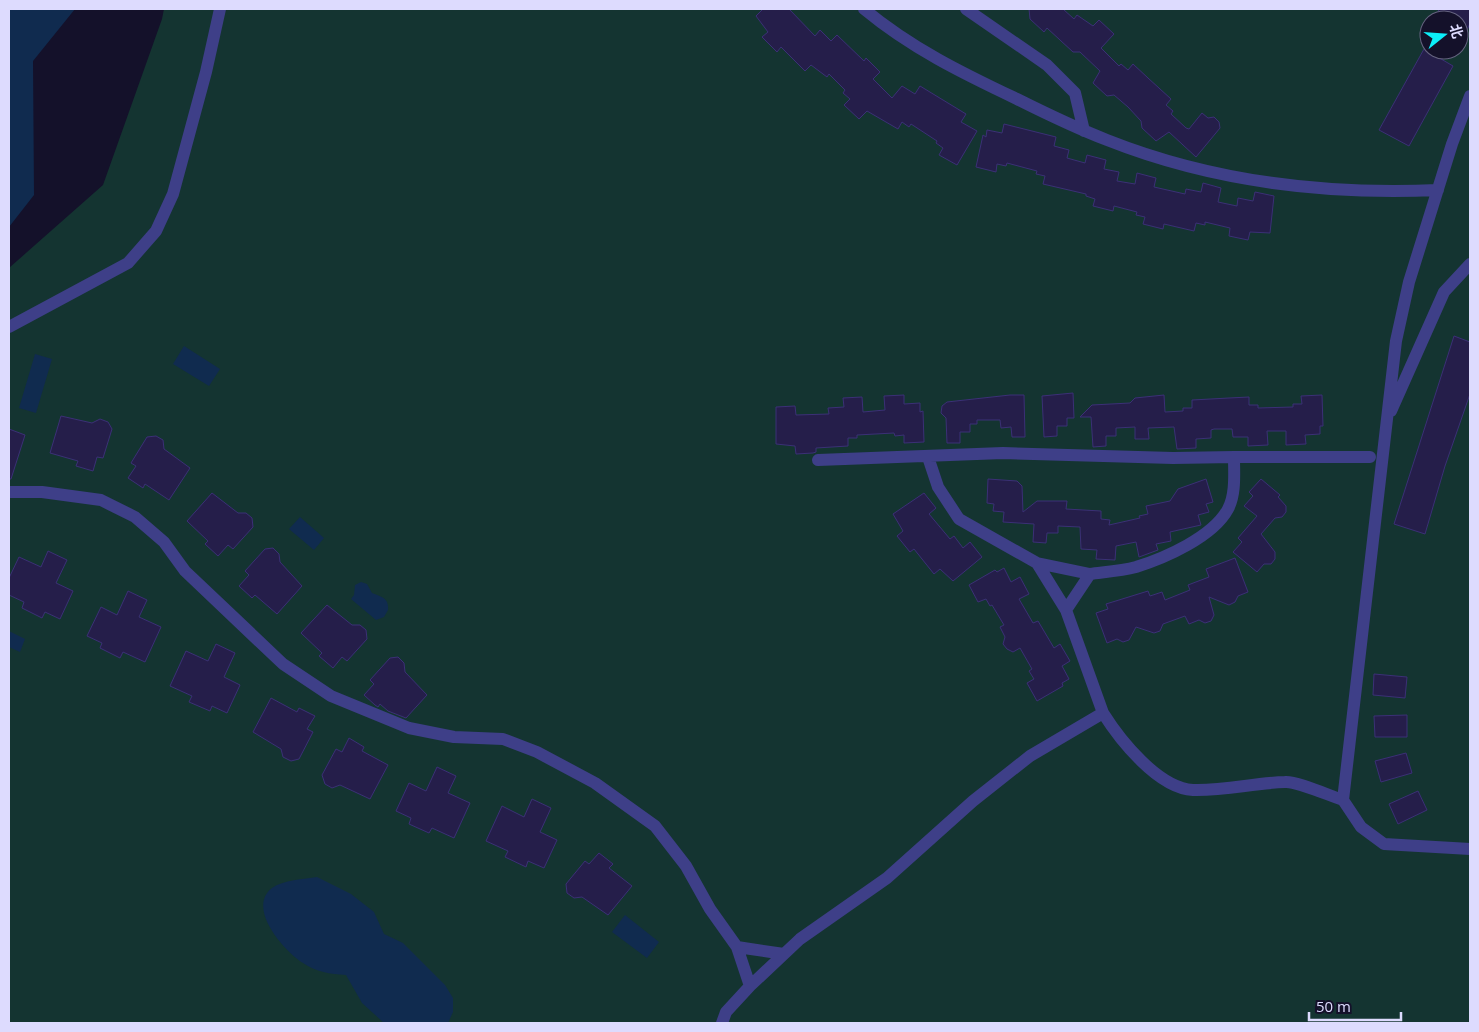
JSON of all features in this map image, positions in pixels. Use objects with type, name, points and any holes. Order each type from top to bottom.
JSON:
[{"type":"street","points":[[9,327],[128,263],[156,231],[173,194],[206,72],[220,9]]},
{"type":"street","points":[[864,9],[907,42],[947,66],[1084,131],[1180,164],[1253,181],[1308,188],[1364,192],[1438,190]]},
{"type":"street","points":[[966,9],[1047,65],[1075,93],[1084,131]]},
{"type":"street","points":[[1343,800],[1385,425],[1400,324],[1409,282],[1452,144],[1470,96]]},
{"type":"street","points":[[1385,425],[1444,292],[1470,264]]},
{"type":"street","points":[[818,460],[928,457],[1004,452],[1173,458],[1234,456],[1370,457]]},
{"type":"street","points":[[928,457],[938,487],[960,519],[1037,563],[1090,574],[1134,567],[1180,549],[1211,529],[1228,509],[1235,482],[1234,456]]},
{"type":"street","points":[[9,492],[42,492],[101,500],[135,517],[164,542],[185,571],[283,664],[331,696],[409,728],[454,737],[503,739],[537,752],[595,783],[655,826],[686,866],[710,909],[737,947],[750,986]]},
{"type":"street","points":[[1037,563],[1066,610],[1103,713],[1116,734],[1160,778],[1191,790],[1238,788],[1287,782],[1343,800],[1361,827],[1384,844],[1470,849]]},
{"type":"street","points":[[1066,610],[1090,574]]},
{"type":"street","points":[[722,1023],[726,1012],[750,986],[800,939],[888,878],[973,801],[1030,756],[1103,713]]},
{"type":"street","points":[[737,947],[784,954]]},
{"type":"green space","points":[[164,9],[1470,9],[1470,1023],[9,1023],[9,268],[103,185]]},
{"type":"water","points":[[9,9],[75,9],[33,61],[34,195],[9,227]]},
{"type":"water","points":[[184,346],[220,369],[209,386],[173,364]]},
{"type":"water","points":[[35,354],[52,359],[36,413],[19,408]]},
{"type":"water","points":[[300,517],[324,538],[314,550],[289,529]]},
{"type":"water","points":[[361,582],[367,584],[372,593],[386,600],[388,610],[384,617],[376,620],[351,599],[354,595],[355,585]]},
{"type":"water","points":[[9,631],[25,639],[20,652],[9,647]]},
{"type":"water","points":[[317,877],[351,894],[374,912],[384,934],[403,943],[445,985],[453,998],[453,1012],[448,1023],[384,1023],[362,1003],[346,975],[313,969],[286,949],[265,917],[263,906],[265,896],[272,888],[282,883]]},
{"type":"water","points":[[625,915],[659,942],[647,958],[612,932]]},
{"type":"building","points":[[763,9],[789,9],[815,36],[820,30],[831,41],[837,35],[864,61],[866,58],[880,72],[873,79],[892,98],[902,86],[915,94],[920,86],[966,114],[961,122],[977,131],[957,165],[939,155],[943,148],[936,143],[937,141],[911,124],[909,127],[902,122],[898,129],[867,111],[859,119],[844,105],[850,99],[843,93],[845,90],[829,74],[827,77],[811,65],[805,71],[781,47],[777,52],[762,37],[768,32],[756,16]]},
{"type":"building","points":[[1029,9],[1063,9],[1074,19],[1077,15],[1093,26],[1099,20],[1114,34],[1101,48],[1119,66],[1121,64],[1128,70],[1133,64],[1171,99],[1166,105],[1173,111],[1171,114],[1186,128],[1189,129],[1202,113],[1208,118],[1214,117],[1219,122],[1220,128],[1196,157],[1169,132],[1156,141],[1142,128],[1141,121],[1128,107],[1114,95],[1107,96],[1093,83],[1100,71],[1080,52],[1073,52],[1047,28],[1044,32],[1030,19]]},
{"type":"building","points":[[1470,9],[1469,25],[1469,10],[1439,10]]},
{"type":"building","points":[[1419,58],[1419,60],[1443,60],[1453,66],[1409,146],[1379,130]]},
{"type":"building","points":[[1004,124],[1056,137],[1054,146],[1069,150],[1067,158],[1085,163],[1087,155],[1106,160],[1104,169],[1119,172],[1117,181],[1135,184],[1137,173],[1156,178],[1154,187],[1185,194],[1186,189],[1201,192],[1203,183],[1221,188],[1218,202],[1237,206],[1238,198],[1253,201],[1255,192],[1274,196],[1270,233],[1250,232],[1248,240],[1229,236],[1230,228],[1205,222],[1205,225],[1196,223],[1194,231],[1164,224],[1163,229],[1143,224],[1145,217],[1136,215],[1137,212],[1114,206],[1113,211],[1093,206],[1095,199],[1086,196],[1086,194],[1043,184],[1045,176],[1036,174],[1037,171],[1007,163],[1006,166],[997,164],[996,172],[976,167],[983,135],[986,137],[987,130],[1002,133]]},
{"type":"building","points":[[1454,336],[1470,342],[1470,394],[1445,466],[1425,534],[1394,524]]},
{"type":"building","points":[[1073,393],[1074,418],[1067,418],[1067,426],[1057,426],[1057,436],[1044,437],[1042,396]]},
{"type":"building","points":[[904,395],[904,404],[920,403],[920,412],[923,411],[924,442],[904,443],[904,435],[895,436],[894,433],[857,435],[857,438],[848,438],[848,446],[816,448],[816,452],[813,453],[796,454],[795,446],[776,444],[776,407],[795,406],[796,415],[829,414],[828,408],[844,407],[843,398],[862,397],[863,412],[885,410],[884,396]]},
{"type":"building","points":[[1024,395],[1025,437],[1012,437],[1011,427],[1001,428],[1000,420],[977,420],[977,424],[970,424],[970,432],[960,432],[960,443],[947,443],[946,418],[941,413],[942,406],[947,402]]},
{"type":"building","points":[[1164,395],[1165,412],[1183,411],[1183,408],[1192,408],[1192,400],[1249,397],[1249,405],[1258,405],[1258,408],[1293,407],[1293,404],[1302,404],[1301,396],[1322,395],[1323,426],[1320,426],[1320,434],[1305,435],[1306,444],[1286,445],[1286,431],[1267,431],[1268,445],[1248,446],[1248,437],[1233,437],[1232,429],[1214,429],[1211,430],[1211,438],[1196,439],[1196,448],[1177,449],[1174,427],[1148,428],[1149,439],[1135,439],[1135,427],[1116,428],[1116,436],[1106,436],[1106,446],[1093,447],[1091,417],[1080,417],[1092,405],[1130,403],[1135,398]]},
{"type":"building","points":[[61,416],[92,423],[100,419],[108,422],[112,429],[103,458],[97,457],[93,471],[76,466],[78,461],[50,453]]},
{"type":"building","points":[[9,429],[25,435],[11,479],[9,479]]},
{"type":"building","points":[[156,436],[163,440],[164,449],[190,468],[169,500],[145,484],[143,488],[128,478],[136,466],[131,463],[147,437]]},
{"type":"building","points":[[988,479],[1017,481],[1022,486],[1023,512],[1037,501],[1067,501],[1066,509],[1101,511],[1101,519],[1110,520],[1109,525],[1140,518],[1139,516],[1148,514],[1146,506],[1170,501],[1178,489],[1206,479],[1213,502],[1206,504],[1209,512],[1198,515],[1201,525],[1170,532],[1171,541],[1156,544],[1158,550],[1139,557],[1136,542],[1116,546],[1115,560],[1096,559],[1097,550],[1081,549],[1080,527],[1058,526],[1058,533],[1047,533],[1046,543],[1033,542],[1034,524],[1003,522],[1004,512],[993,511],[994,504],[987,503]]},
{"type":"building","points":[[1261,479],[1280,495],[1278,497],[1286,506],[1286,512],[1282,517],[1275,518],[1261,534],[1275,552],[1275,559],[1271,564],[1264,564],[1257,572],[1233,552],[1242,542],[1238,538],[1257,516],[1244,506],[1253,496],[1249,492]]},
{"type":"building","points":[[212,493],[238,513],[246,513],[252,518],[253,527],[233,549],[228,545],[218,556],[205,544],[208,541],[187,521]]},
{"type":"building","points":[[924,493],[936,508],[929,514],[950,539],[954,536],[963,548],[970,542],[982,557],[953,581],[940,569],[934,574],[914,549],[910,552],[897,536],[903,531],[893,514]]},
{"type":"building","points":[[273,548],[279,554],[280,562],[302,586],[277,614],[255,595],[252,598],[239,586],[249,575],[245,571],[265,549]]},
{"type":"building","points":[[48,551],[67,560],[56,583],[73,591],[60,619],[45,612],[42,618],[22,608],[24,602],[9,595],[9,578],[19,557],[41,567]]},
{"type":"building","points":[[1235,558],[1248,592],[1238,596],[1235,602],[1229,605],[1209,597],[1214,615],[1211,621],[1205,623],[1199,620],[1189,624],[1185,616],[1163,624],[1160,631],[1154,633],[1136,627],[1129,640],[1123,642],[1117,639],[1107,643],[1096,613],[1108,609],[1106,604],[1148,591],[1150,596],[1162,592],[1165,600],[1190,590],[1188,585],[1209,577],[1206,569]]},
{"type":"building","points":[[1004,568],[1011,582],[1020,577],[1029,594],[1019,599],[1033,623],[1038,621],[1054,648],[1060,644],[1070,661],[1062,666],[1069,679],[1062,683],[1063,686],[1037,701],[1027,683],[1034,679],[1029,671],[1032,669],[1020,648],[1013,652],[1007,649],[1003,644],[1005,637],[1000,627],[1004,625],[992,605],[990,606],[986,599],[978,602],[969,585],[995,570],[997,572]]},
{"type":"building","points":[[128,591],[147,600],[139,617],[161,627],[145,662],[123,652],[120,658],[100,648],[102,643],[87,636],[101,607],[117,615]]},
{"type":"building","points":[[327,605],[352,625],[360,625],[366,630],[367,639],[347,661],[342,657],[333,668],[319,656],[322,653],[301,633]]},
{"type":"building","points":[[216,644],[235,653],[224,677],[240,685],[227,713],[212,706],[210,711],[189,702],[192,696],[170,686],[186,651],[208,661]]},
{"type":"building","points":[[398,657],[404,663],[405,672],[427,695],[406,718],[388,711],[380,704],[378,707],[364,695],[374,684],[370,680],[390,658]]},
{"type":"building","points":[[1374,674],[1407,677],[1405,698],[1373,695]]},
{"type":"building","points":[[271,698],[297,712],[299,708],[315,716],[307,729],[313,732],[299,759],[291,761],[283,757],[281,749],[253,732]]},
{"type":"building","points":[[1407,715],[1407,737],[1375,737],[1374,716]]},
{"type":"building","points":[[349,738],[364,747],[362,751],[388,765],[370,799],[340,785],[332,788],[325,784],[322,775],[336,749],[342,752]]},
{"type":"building","points":[[1406,753],[1412,773],[1381,782],[1375,761]]},
{"type":"building","points":[[437,767],[456,776],[448,793],[470,803],[454,838],[432,828],[429,833],[409,824],[411,818],[396,811],[409,783],[426,791]]},
{"type":"building","points":[[1418,791],[1427,810],[1398,824],[1389,804]]},
{"type":"building","points":[[532,799],[551,808],[540,832],[557,840],[544,868],[528,861],[526,867],[505,857],[508,851],[486,841],[502,806],[524,817]]},
{"type":"building","points":[[599,853],[613,864],[609,868],[632,886],[608,915],[582,897],[574,898],[567,893],[566,884],[585,861],[589,864]]}]
